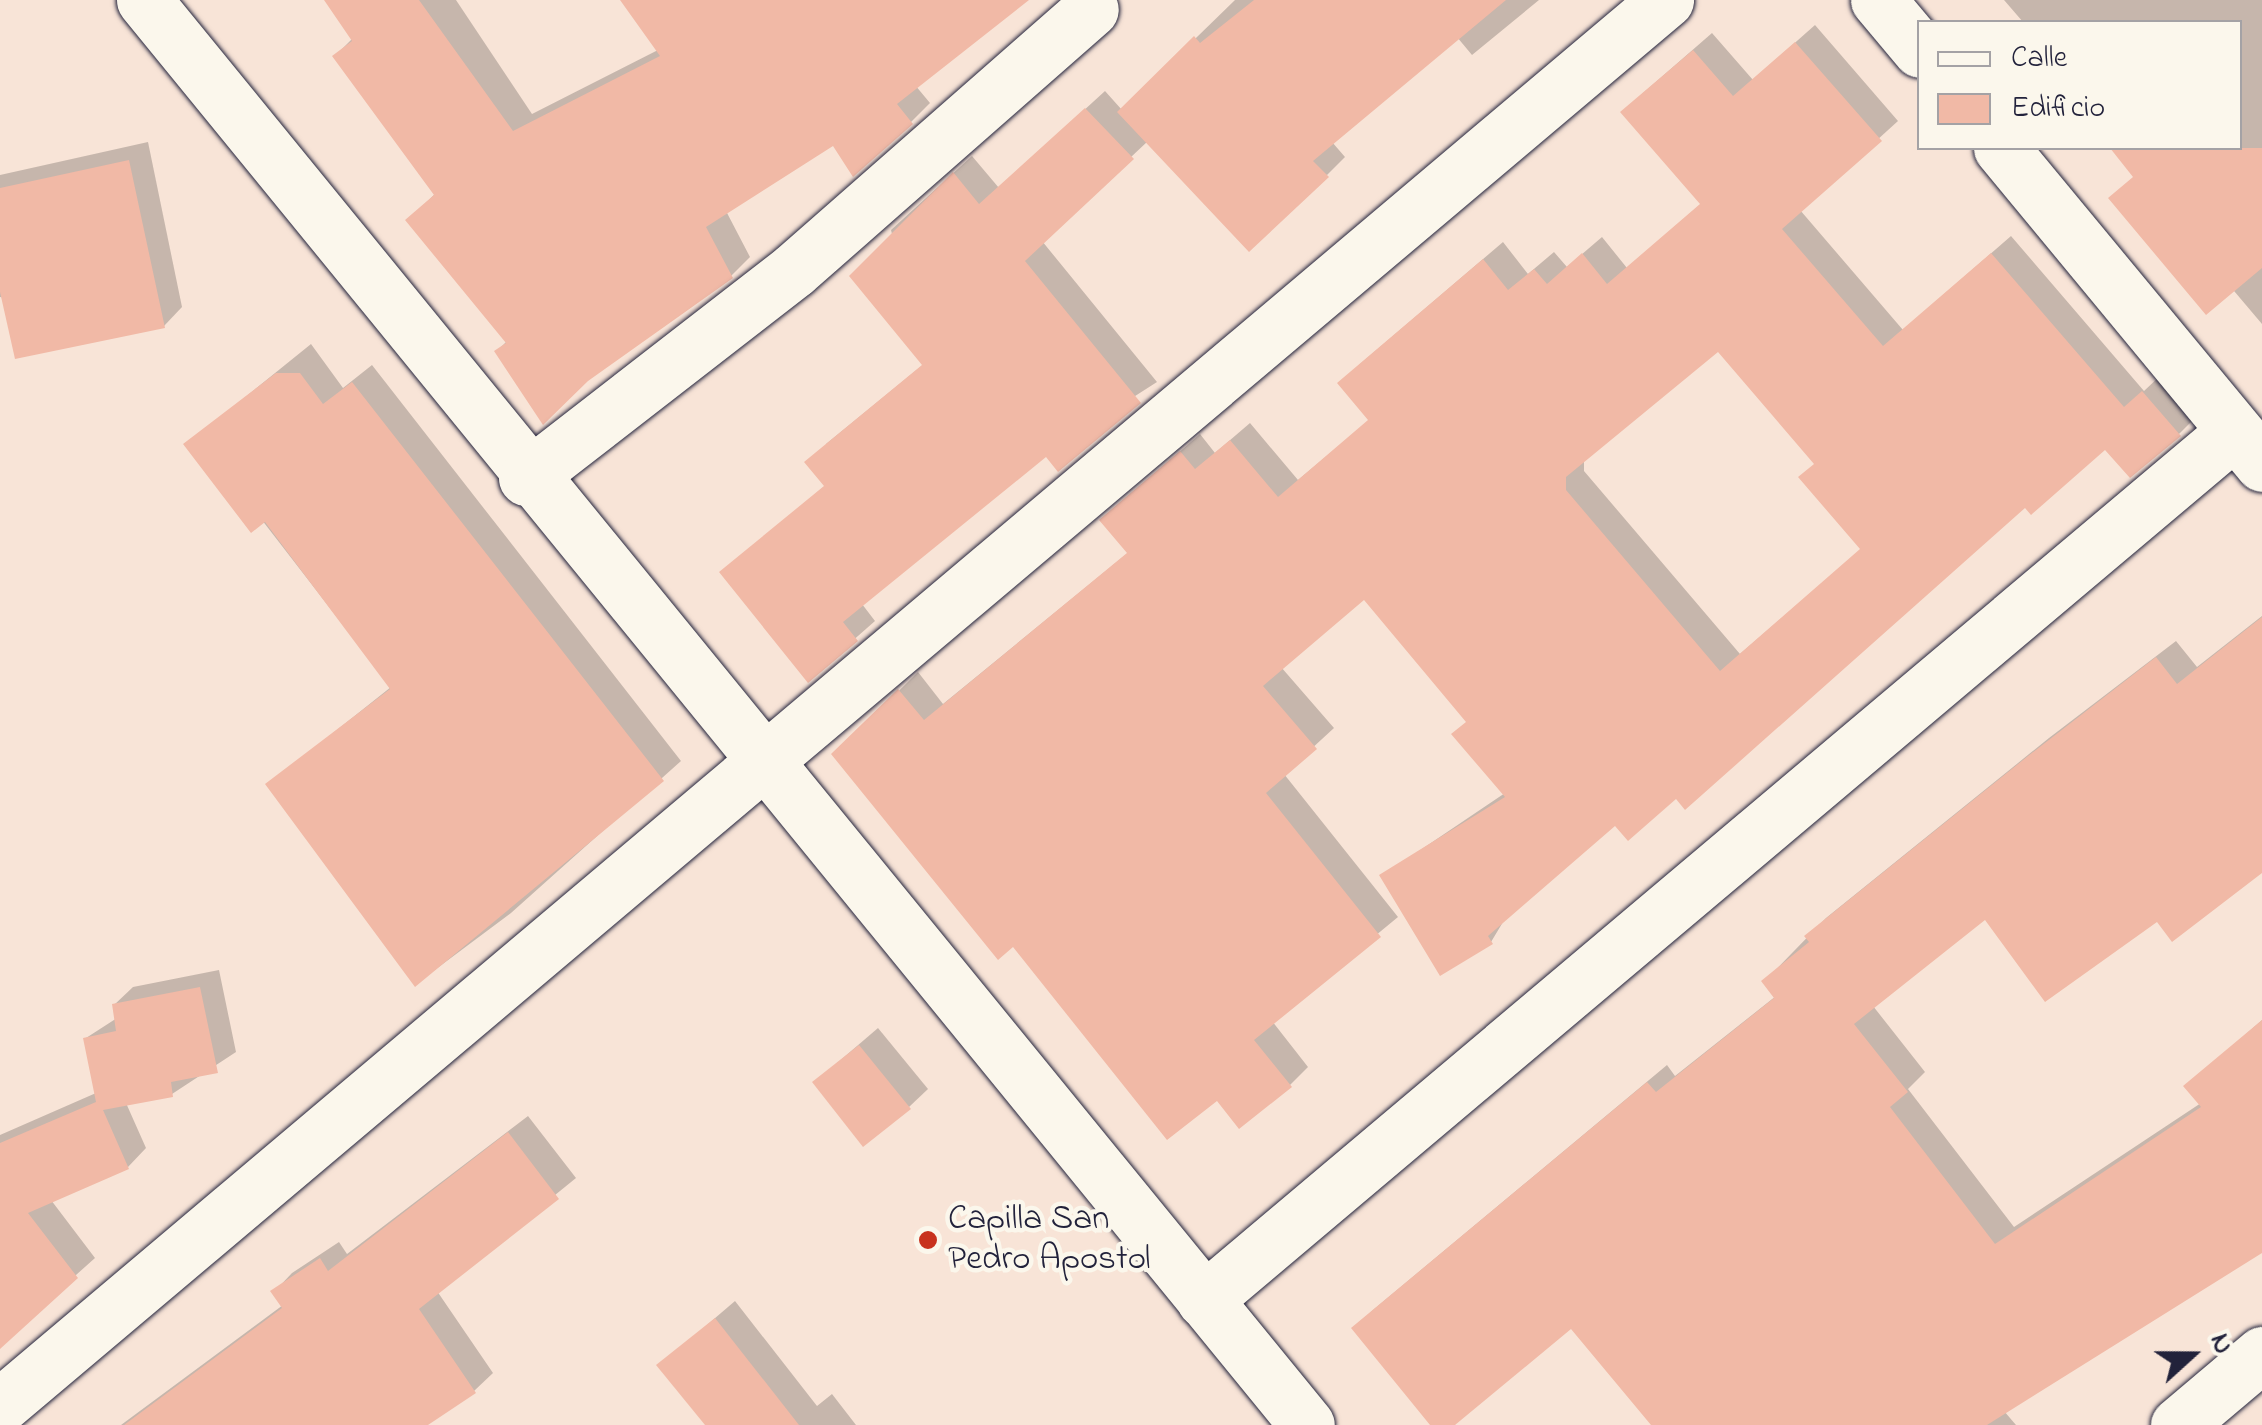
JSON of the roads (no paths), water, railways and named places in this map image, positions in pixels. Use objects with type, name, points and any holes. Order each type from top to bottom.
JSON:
[{"type":"street","points":[[144,0],[526,478],[1308,1425]]},
{"type":"street","points":[[0,1406],[759,760],[1666,0]]},
{"type":"street","points":[[1878,0],[1917,46]]},
{"type":"street","points":[[526,478],[794,270],[1091,8]]},
{"type":"street","points":[[1204,1300],[2249,447],[2002,150]]},
{"type":"street","points":[[2178,1425],[2262,1354]]},
{"type":"place","name":"Capilla San Pedro Apostol","points":[[928,1240]]}]
